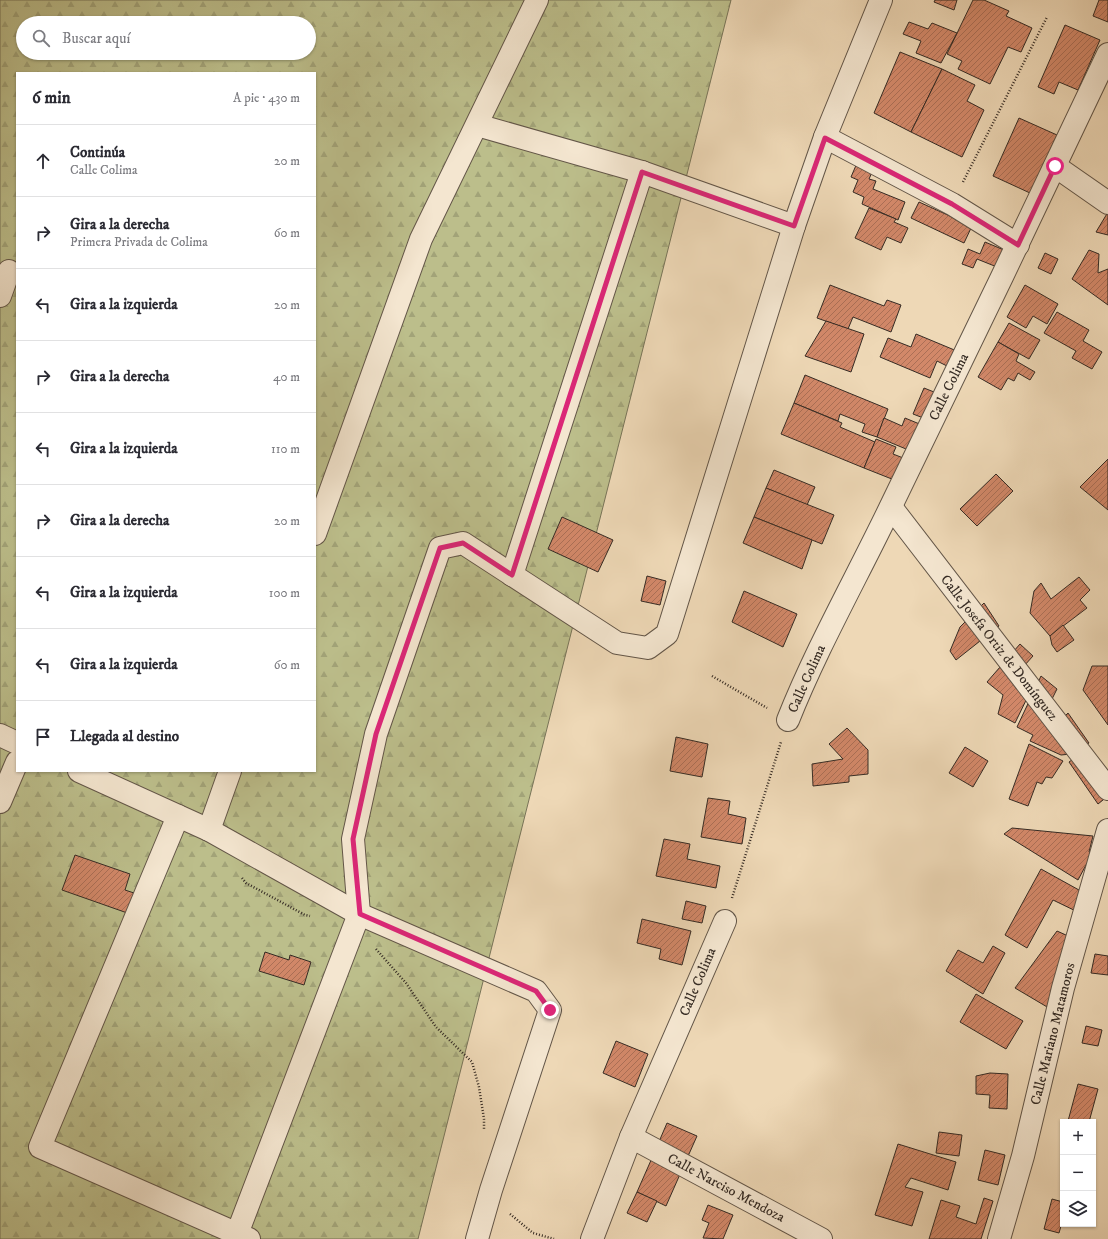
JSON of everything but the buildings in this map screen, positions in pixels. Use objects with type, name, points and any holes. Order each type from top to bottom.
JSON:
[{"type":"street","points":[[316,531],[421,240],[537,0]]},
{"type":"street","points":[[178,816],[40,1147],[243,1236],[357,920],[353,839],[376,734],[440,548],[463,543],[617,643],[648,648],[667,634],[794,226],[825,138],[881,0]]},
{"type":"street","name":"Calle Colima","points":[[788,720],[804,681],[891,507],[1018,245],[1108,54]]},
{"type":"street","points":[[477,125],[642,172],[794,226]]},
{"type":"street","points":[[825,138],[952,204],[1018,245]]},
{"type":"street","points":[[1055,166],[1108,203]]},
{"type":"street","points":[[512,575],[642,172]]},
{"type":"street","points":[[0,296],[9,271]]},
{"type":"street","name":"Calle Josefa Ortiz de Domínguez","points":[[891,507],[1108,789]]},
{"type":"street","points":[[0,735],[16,743]]},
{"type":"street","points":[[0,802],[16,764]]},
{"type":"street","points":[[81,772],[209,830],[357,920],[536,991],[550,1010],[491,1190],[477,1239]]},
{"type":"street","points":[[209,830],[230,772]]},
{"type":"street","name":"Calle Mariano Matamoros","points":[[999,1239],[1023,1156],[1063,988],[1108,830]]},
{"type":"street","name":"Calle Colima","points":[[592,1239],[631,1137],[725,921]]},
{"type":"street","name":"Calle Narciso Mendoza","points":[[631,1137],[821,1239]]},
{"type":"path","points":[[952,204],[1047,17]]},
{"type":"path","name":"Calle Colima","points":[[712,676],[788,720],[725,921]]},
{"type":"path","points":[[357,920],[406,983],[436,1027],[472,1062],[479,1088],[484,1119],[484,1135]]},
{"type":"path","points":[[491,1190],[512,1217],[533,1233],[554,1239]]},
{"type":"green space","points":[[0,0],[731,0],[418,1239],[0,1239]]},
{"type":"route","points":[[550,1010],[536,991],[360,914],[353,839],[376,734],[440,548],[463,543],[512,575],[642,172],[794,226],[825,138],[952,204],[1018,245],[1055,166]]}]
